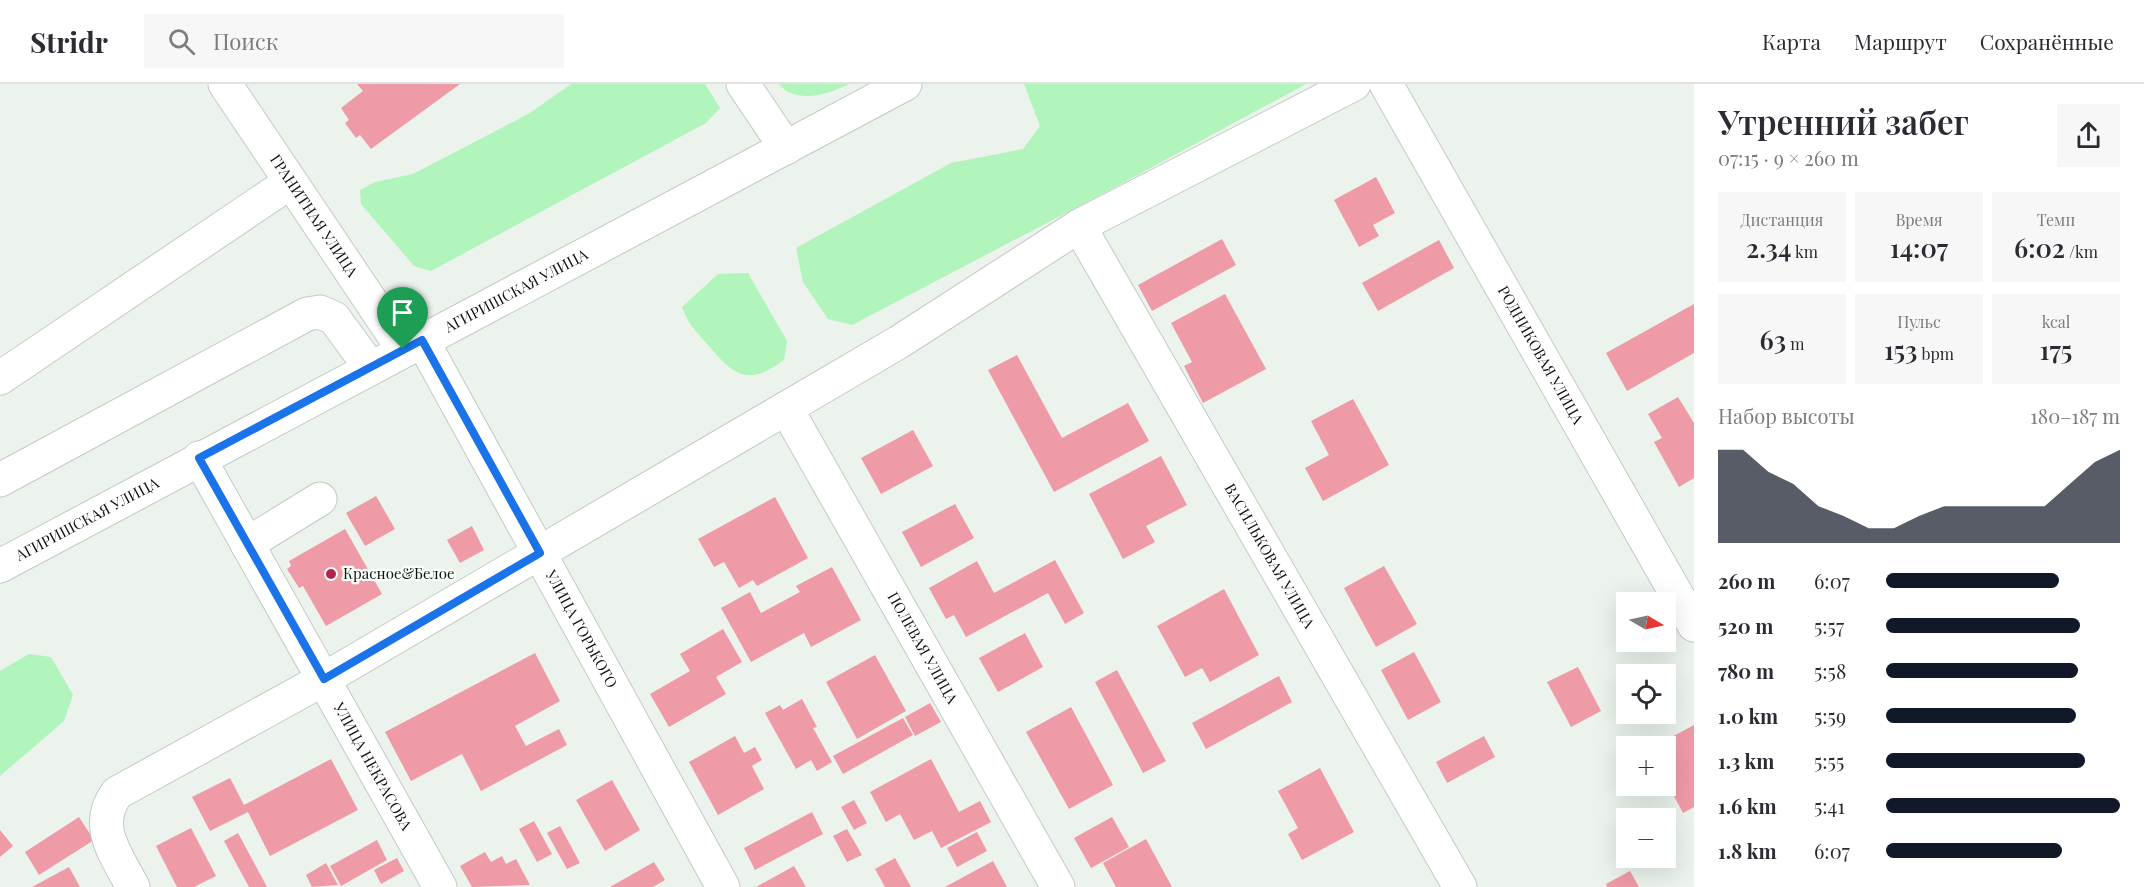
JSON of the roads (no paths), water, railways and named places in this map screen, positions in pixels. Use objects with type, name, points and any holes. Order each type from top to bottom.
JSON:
[{"type":"street","name":"ГРАНИТНАЯ УЛИЦА","points":[[225,84],[289,183],[412,344]]},
{"type":"street","points":[[743,84],[786,148]]},
{"type":"street","name":"АГИРИШСКАЯ УЛИЦА","points":[[0,566],[412,344],[905,84]]},
{"type":"street","points":[[133,887],[106,836],[105,819],[109,804],[117,793],[324,679],[899,342],[1079,226],[1354,84]]},
{"type":"street","name":"РОДНИКОВАЯ УЛИЦА","points":[[1386,84],[1694,625]]},
{"type":"street","points":[[0,378],[289,183]]},
{"type":"street","name":"ВАСИЛЬКОВАЯ УЛИЦА","points":[[1079,226],[1460,887]]},
{"type":"street","points":[[0,480],[307,314],[320,312],[334,318],[370,367]]},
{"type":"street","name":"УЛИЦА ГОРЬКОГО","points":[[412,344],[540,553],[723,887]]},
{"type":"street","name":"ПОЛЕВАЯ УЛИЦА","points":[[786,408],[1058,887]]},
{"type":"street","name":"УЛИЦА НЕКРАСОВА","points":[[199,458],[440,887]]},
{"type":"street","points":[[247,543],[320,499]]},
{"type":"place","name":"Красное&Белое","points":[[331,574]]}]
